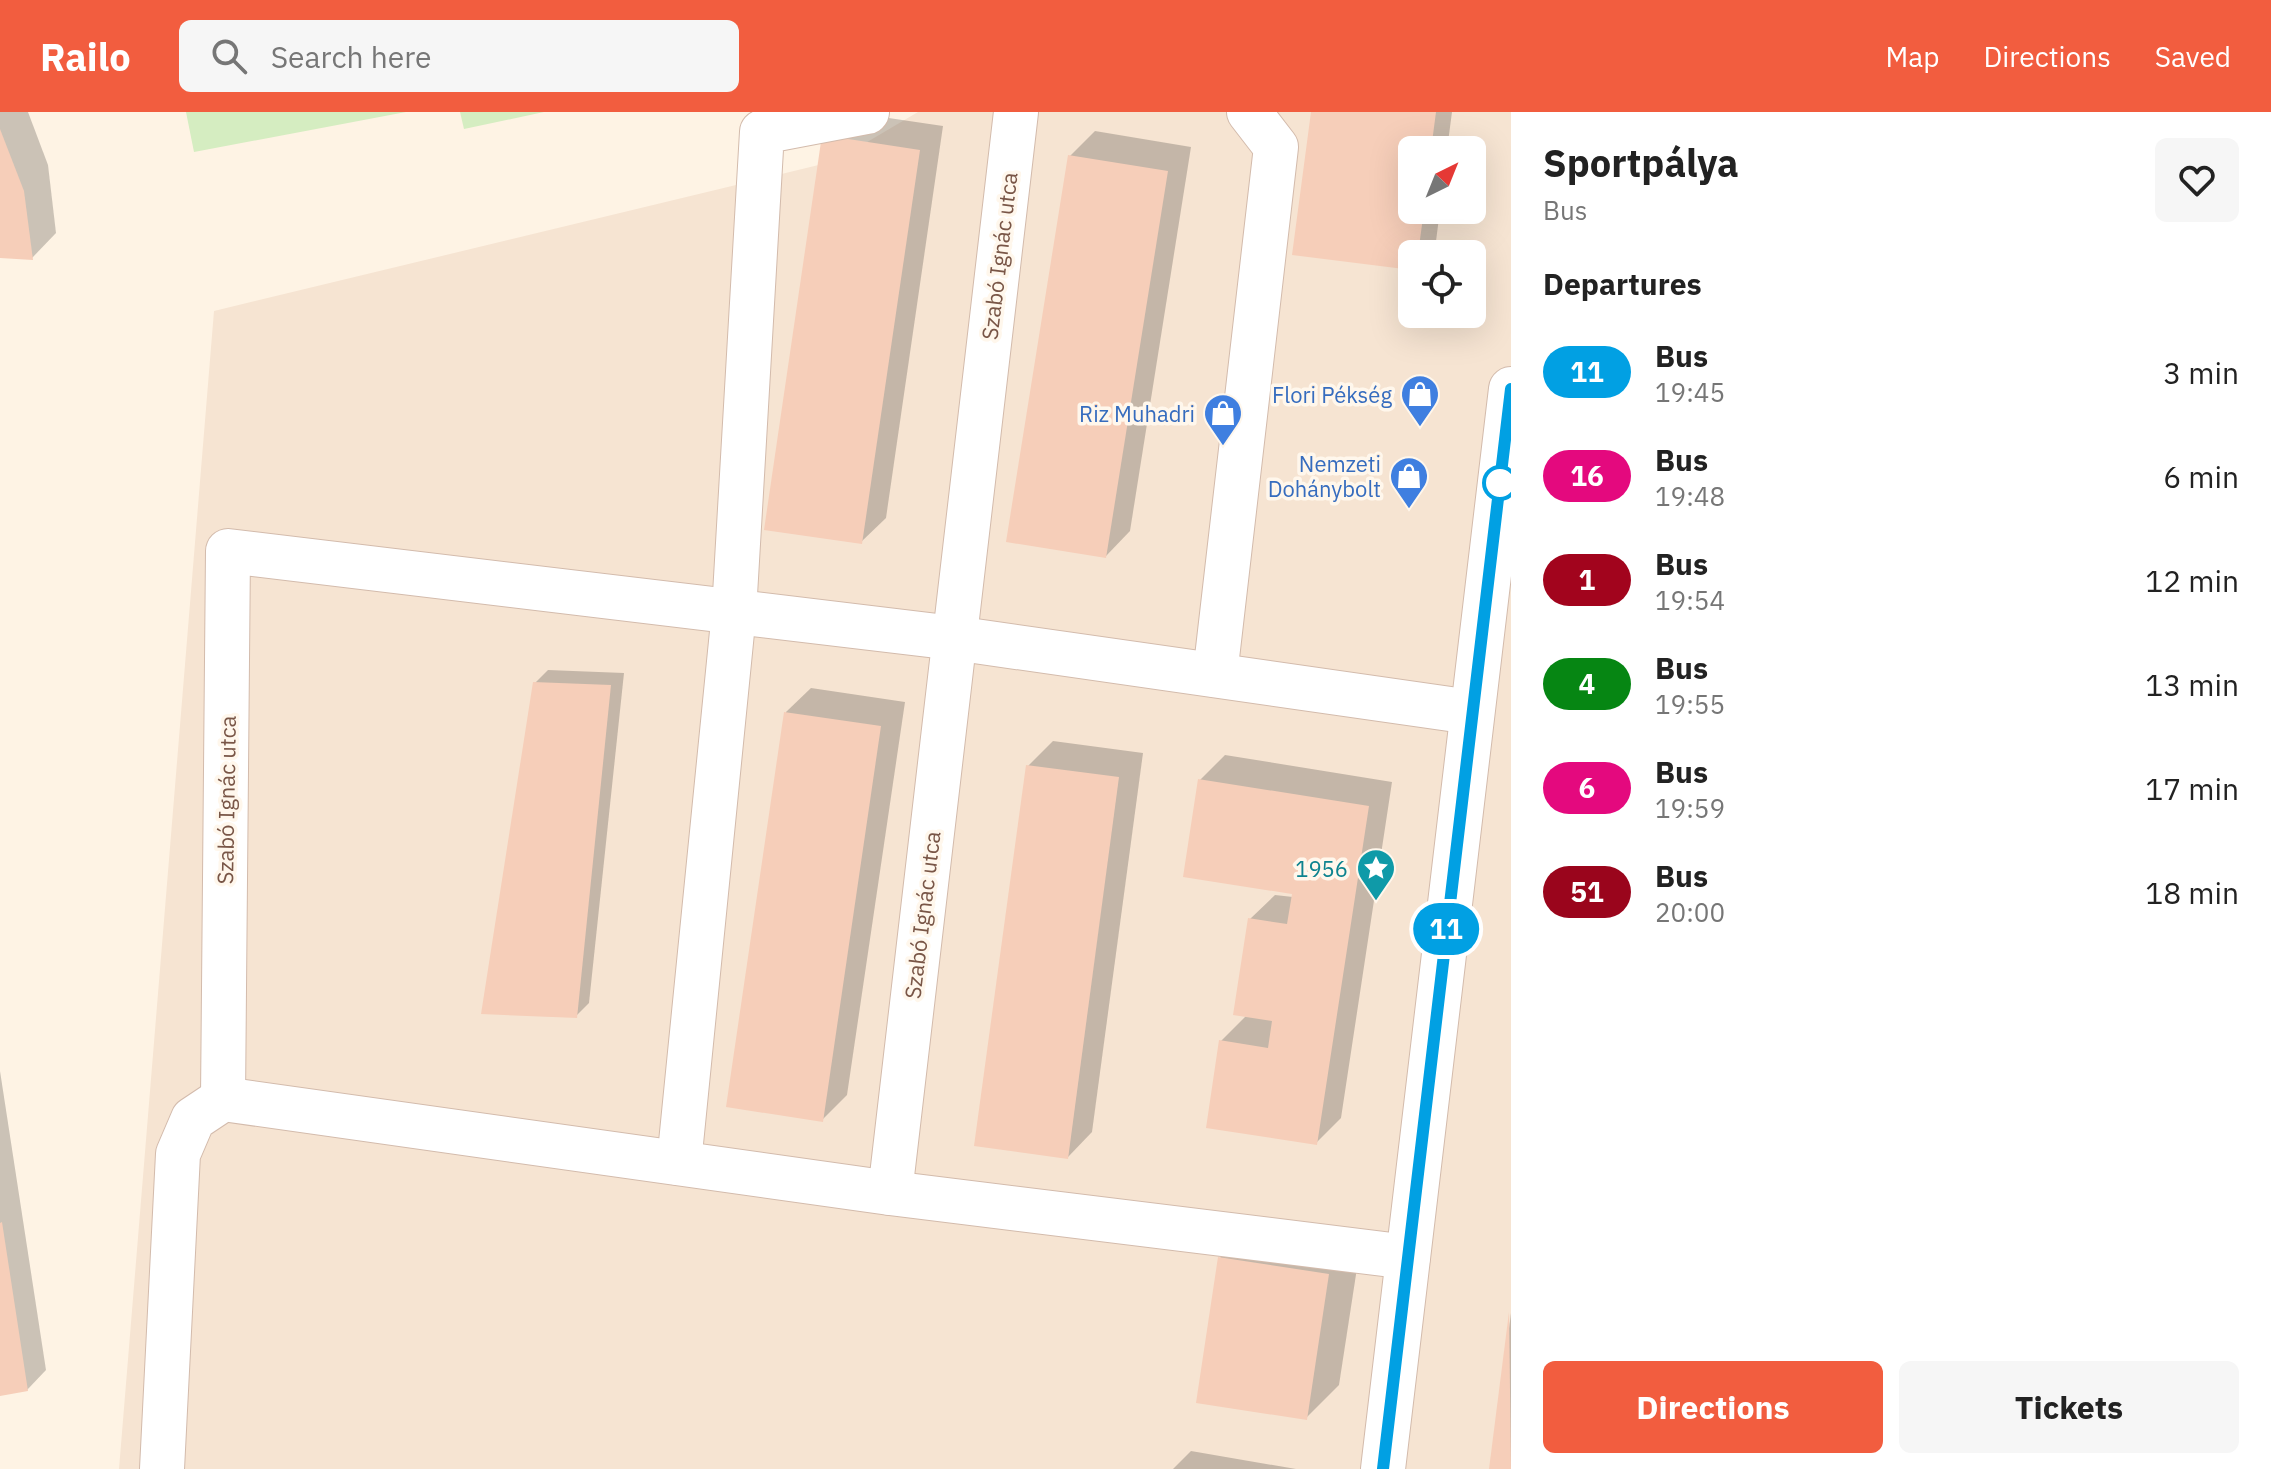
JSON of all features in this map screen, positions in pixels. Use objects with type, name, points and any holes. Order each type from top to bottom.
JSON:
[{"type":"street","points":[[679,1163],[734,612],[762,132],[867,112]]},
{"type":"street","name":"Szabó Ignác utca","points":[[890,1193],[1016,112]]},
{"type":"street","points":[[1215,675],[1276,147],[1249,112]]},
{"type":"street","points":[[1383,1469],[1511,389]]},
{"type":"street","name":"Szabó Ignác utca","points":[[223,1099],[228,551],[954,638],[1471,712]]},
{"type":"street","points":[[162,1469],[178,1154],[193,1119],[223,1099],[890,1193],[1408,1257]]},
{"type":"shaded area","points":[[918,112],[1511,112],[1511,1469],[119,1469],[214,311],[835,161]]},
{"type":"green space","points":[[186,112],[406,112],[194,152]]},
{"type":"green space","points":[[460,112],[544,112],[464,129]]},
{"type":"building","points":[[1311,112],[1436,112],[1433,136],[1398,136],[1398,224],[1422,224],[1420,240],[1398,240],[1398,268],[1292,255]]},
{"type":"building","points":[[0,129],[24,191],[33,260],[0,258]]},
{"type":"building","points":[[822,135],[920,150],[862,544],[764,530]]},
{"type":"building","points":[[1068,155],[1168,171],[1106,558],[1006,542]]},
{"type":"building","points":[[533,682],[611,685],[577,1018],[481,1014]]},
{"type":"building","points":[[784,712],[881,726],[823,1122],[726,1107]]},
{"type":"building","points":[[1026,765],[1119,777],[1068,1159],[974,1146]]},
{"type":"building","points":[[1198,779],[1369,806],[1317,1145],[1206,1128],[1219,1040],[1268,1048],[1272,1021],[1233,1015],[1248,918],[1287,924],[1292,894],[1183,877]]},
{"type":"building","points":[[0,1223],[28,1391],[0,1396]]},
{"type":"building","points":[[1218,1257],[1329,1274],[1307,1420],[1196,1403]]},
{"type":"building","points":[[1509,1312],[1511,1469],[1489,1469]]},
{"type":"bus line","name":"11","points":[[1383,1469],[1511,389]]},
{"type":"place","name":"Flori Pékség","points":[[1420,428]]},
{"type":"place","name":"Riz Muhadri","points":[[1223,447]]},
{"type":"place","name":"Nemzeti Dohánybolt","points":[[1409,510]]},
{"type":"place","name":"1956","points":[[1376,902]]}]
